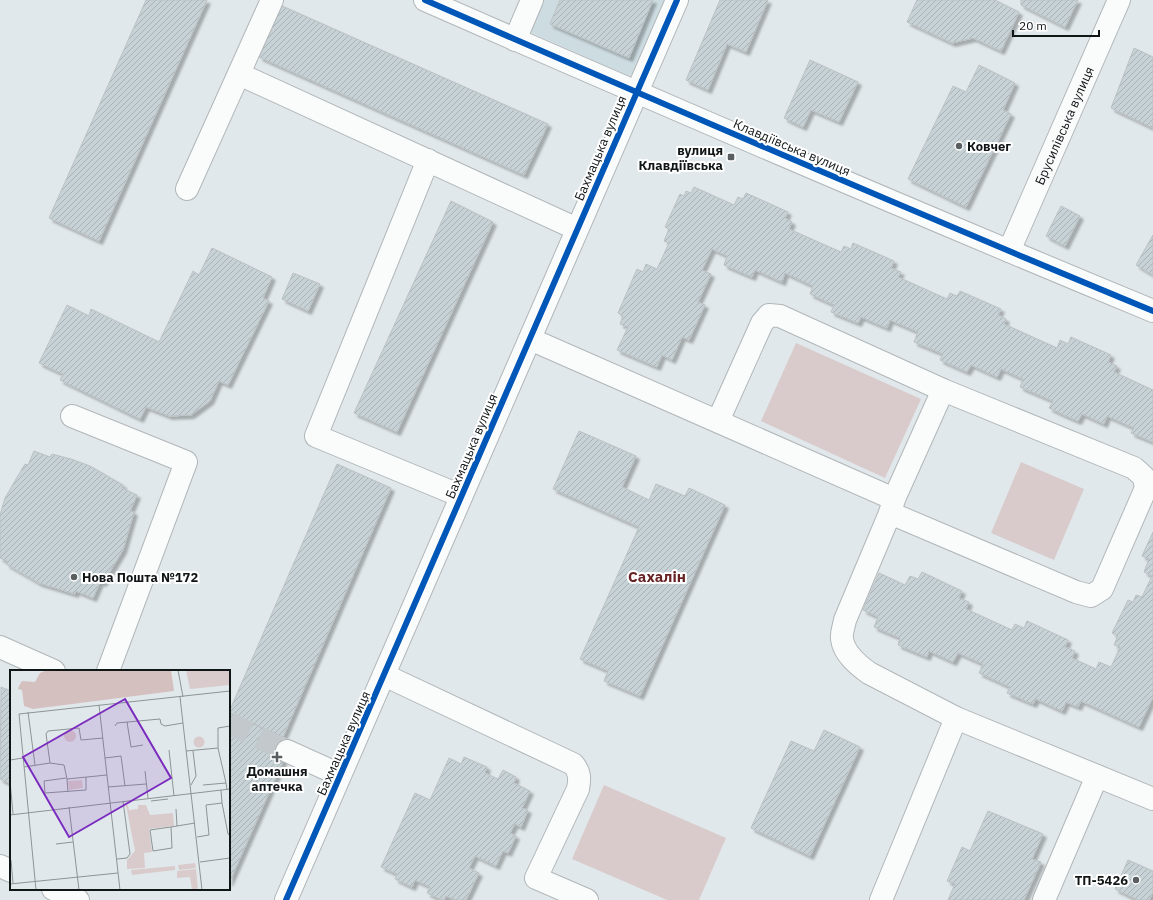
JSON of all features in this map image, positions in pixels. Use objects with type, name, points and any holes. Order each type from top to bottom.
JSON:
[{"type":"street","points":[[187,189],[272,0]]},
{"type":"street","name":"Клавдіївська вулиця","points":[[424,0],[1009,251],[1153,311]]},
{"type":"street","points":[[515,40],[532,0]]},
{"type":"street","name":"Бахмацька вулиця","points":[[286,900],[677,0]]},
{"type":"street","name":"Брусилівська вулиця","points":[[1009,251],[1119,0]]},
{"type":"street","points":[[239,74],[578,229]]},
{"type":"street","points":[[428,160],[316,436],[461,496]]},
{"type":"street","points":[[530,339],[718,421],[892,506],[1076,592],[1091,596],[1102,589],[1146,488],[1144,477],[1134,468],[943,390],[780,316],[769,315],[762,323],[718,421]]},
{"type":"street","points":[[943,390],[892,506],[845,620],[842,639],[848,653],[857,664],[869,673],[956,718],[1153,800]]},
{"type":"street","points":[[72,416],[186,462],[108,670]]},
{"type":"street","points":[[0,647],[52,670]]},
{"type":"street","points":[[384,675],[573,764],[578,770],[580,778],[578,789],[536,878],[587,900]]},
{"type":"street","points":[[881,900],[956,718]]},
{"type":"street","points":[[287,751],[340,775]]},
{"type":"street","points":[[1044,900],[1097,776]]},
{"type":"street","points":[[0,866],[10,871]]},
{"type":"street","points":[[55,890],[78,900]]},
{"type":"shaded area","points":[[540,0],[667,0],[638,69],[629,76],[527,31]]},
{"type":"shaded area","points":[[796,343],[921,399],[885,478],[761,421]]},
{"type":"shaded area","points":[[1021,462],[1084,489],[1054,560],[991,533]]},
{"type":"shaded area","points":[[604,785],[726,838],[699,900],[667,900],[572,859]]},
{"type":"building","points":[[146,0],[207,0],[99,241],[49,218]]},
{"type":"building","points":[[560,0],[653,0],[629,58],[550,24]]},
{"type":"building","points":[[720,0],[768,0],[746,52],[727,44],[708,90],[686,80]]},
{"type":"building","points":[[917,0],[995,0],[1019,12],[1001,51],[973,38],[952,43],[907,22]]},
{"type":"building","points":[[1021,0],[1078,0],[1065,27],[1021,5]]},
{"type":"building","points":[[280,5],[548,124],[524,175],[259,57]]},
{"type":"building","points":[[1134,48],[1153,57],[1153,128],[1111,108]]},
{"type":"building","points":[[810,60],[858,82],[839,122],[811,110],[803,127],[784,118]]},
{"type":"building","name":"Ковчег","points":[[979,65],[1015,83],[1003,110],[1011,114],[966,207],[908,179],[953,86],[966,92]]},
{"type":"building","points":[[694,187],[734,205],[738,197],[743,199],[746,193],[788,212],[785,218],[792,222],[789,229],[841,252],[844,246],[851,249],[853,243],[894,261],[891,268],[901,272],[898,277],[947,299],[950,293],[957,296],[960,291],[1001,309],[998,315],[1006,319],[1004,324],[1057,348],[1060,340],[1068,344],[1071,337],[1111,355],[1108,362],[1117,366],[1114,372],[1153,390],[1153,442],[1131,433],[1134,428],[1107,416],[1104,424],[1082,414],[1078,421],[1064,415],[1049,408],[1053,401],[1020,387],[1023,379],[1001,369],[997,377],[971,365],[967,372],[940,360],[943,354],[914,342],[918,332],[890,320],[887,328],[861,317],[858,323],[831,312],[834,305],[810,294],[813,286],[785,273],[782,282],[755,270],[752,277],[724,265],[727,256],[712,249],[702,270],[711,274],[698,302],[705,305],[689,340],[682,337],[672,360],[662,355],[657,367],[617,350],[628,327],[620,324],[623,316],[618,313],[637,269],[643,272],[646,264],[657,269],[669,243],[664,241],[669,229],[665,227],[680,194],[684,196],[686,191],[691,193]]},
{"type":"building","points":[[451,201],[493,222],[397,432],[354,413]]},
{"type":"building","points":[[1061,206],[1080,216],[1065,246],[1046,236]]},
{"type":"building","points":[[1153,235],[1153,275],[1136,265]]},
{"type":"building","points":[[212,248],[272,277],[263,298],[269,301],[228,385],[219,381],[210,401],[191,415],[169,416],[146,407],[140,419],[60,380],[63,374],[39,363],[67,305],[89,316],[91,309],[159,342],[193,271],[199,275]]},
{"type":"building","points":[[293,273],[320,284],[308,311],[282,299]]},
{"type":"building","points":[[579,431],[636,456],[622,487],[649,500],[656,484],[685,496],[689,488],[725,505],[640,696],[604,681],[608,671],[580,659],[639,527],[553,489]]},
{"type":"building","points":[[34,451],[50,457],[52,454],[71,459],[90,466],[123,485],[122,488],[137,495],[130,511],[134,512],[123,550],[103,583],[100,582],[93,598],[76,591],[75,594],[39,583],[6,564],[7,561],[0,558],[0,515],[5,498],[25,464],[28,465]]},
{"type":"building","points":[[337,464],[391,488],[283,737],[230,713],[230,710]]},
{"type":"building","points":[[1153,532],[1153,697],[1139,727],[1081,701],[1078,707],[1066,702],[1062,711],[1036,699],[1033,704],[1007,693],[1010,687],[979,673],[983,664],[958,653],[953,662],[929,651],[927,657],[898,645],[900,638],[874,627],[878,617],[863,610],[879,573],[905,585],[910,576],[918,579],[922,572],[962,591],[959,598],[969,602],[966,609],[1012,630],[1015,624],[1024,628],[1027,621],[1068,640],[1065,647],[1075,651],[1072,658],[1096,669],[1099,662],[1111,667],[1120,647],[1114,645],[1118,636],[1112,633],[1128,600],[1133,602],[1136,595],[1142,597],[1152,576],[1144,572],[1149,559],[1142,556]]},
{"type":"building","points":[[1,687],[10,691],[10,784],[0,779]]},
{"type":"building","points":[[230,713],[292,741],[230,881]]},
{"type":"building","points":[[824,730],[860,747],[810,856],[751,828],[791,741],[814,751]]},
{"type":"building","points":[[464,757],[487,767],[485,773],[498,779],[503,770],[516,777],[514,783],[530,791],[522,808],[528,810],[521,827],[515,824],[510,833],[516,836],[508,853],[503,851],[496,866],[475,856],[469,868],[479,873],[466,900],[456,900],[446,896],[444,900],[442,900],[427,893],[430,887],[415,880],[412,887],[395,879],[397,874],[381,867],[415,793],[430,800],[449,758],[461,764]]},
{"type":"building","points":[[988,811],[1043,834],[1032,859],[1041,862],[1024,900],[948,900],[955,884],[947,881],[962,847],[970,851]]},
{"type":"building","name":"ТП-5426","points":[[1128,860],[1153,871],[1153,892],[1149,900],[1138,900],[1115,889]]},
{"type":"tunnel","points":[[230,723],[287,751]]},
{"type":"cycle path","points":[[425,0],[970,235],[1153,311]]},
{"type":"cycle path","points":[[286,900],[677,0]]},
{"type":"place","name":"Ковчег","points":[[959,146]]},
{"type":"place","name":"вулиця Клавдіївська","points":[[731,157]]},
{"type":"place","name":"Нова Пошта №172","points":[[74,577]]},
{"type":"place","name":"Домашня аптечка","points":[[277,757]]},
{"type":"place","name":"ТП-5426","points":[[1136,880]]},
{"type":"district","name":"Сахалін","points":[[657,577]]}]
